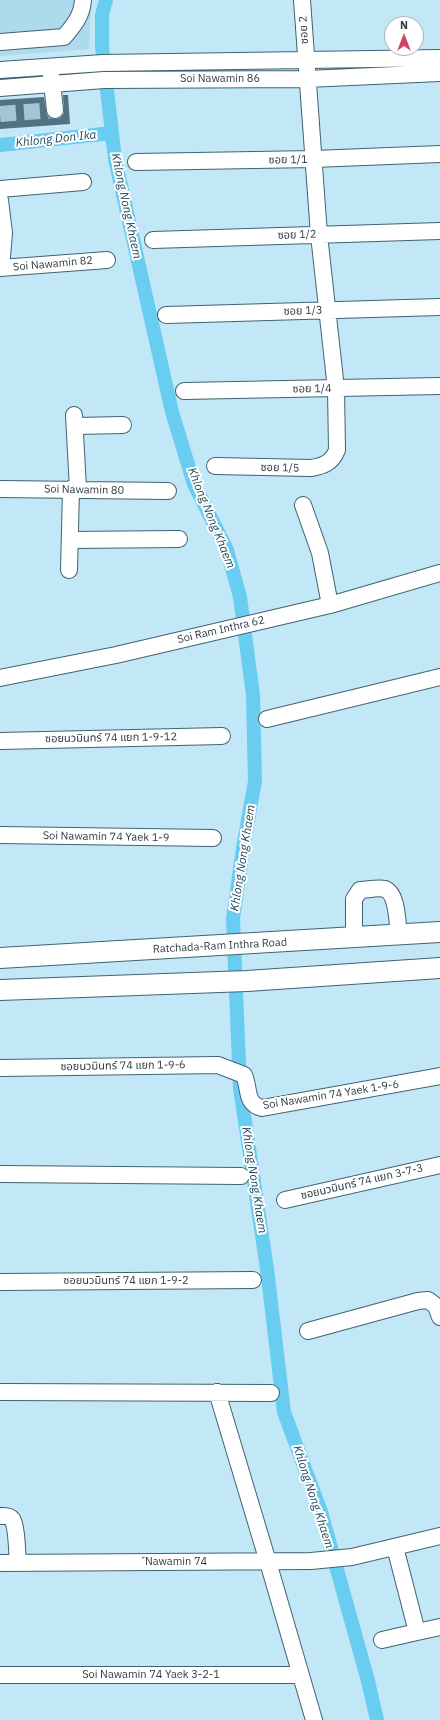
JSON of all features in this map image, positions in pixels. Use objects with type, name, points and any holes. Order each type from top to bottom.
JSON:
[{"type":"main road","name":"Ratchada-Ram Inthra Road","points":[[0,958],[440,932]]},
{"type":"main road","points":[[0,990],[248,981],[440,968]]},
{"type":"street","points":[[0,42],[64,37],[76,23],[82,10],[83,0]]},
{"type":"street","name":"ซอย 2","points":[[302,0],[319,235],[336,389],[337,450]]},
{"type":"street","name":"Soi Nawamin 86","points":[[0,70],[103,63],[440,58]]},
{"type":"street","points":[[103,63],[105,80]]},
{"type":"street","points":[[50,66],[55,110]]},
{"type":"street","name":"Soi Nawamin 86","points":[[0,88],[105,80],[307,79],[440,73]]},
{"type":"street","name":"ซอย 1/1","points":[[136,162],[314,159],[440,154]]},
{"type":"street","points":[[0,189],[83,182]]},
{"type":"street","points":[[0,200],[4,233],[1,268]]},
{"type":"street","name":"ซอย 1/2","points":[[153,240],[440,231]]},
{"type":"street","name":"Soi Nawamin 82","points":[[1,268],[107,260]]},
{"type":"street","name":"ซอย 1/3","points":[[166,315],[440,307]]},
{"type":"street","name":"ซอย 1/4","points":[[184,391],[440,386]]},
{"type":"street","points":[[70,570],[70,540],[74,489],[75,421],[123,425]]},
{"type":"street","name":"ซอย 1/5","points":[[215,466],[310,468],[324,466],[333,459],[337,450]]},
{"type":"street","name":"Soi Nawamin 80","points":[[0,489],[168,491]]},
{"type":"street","points":[[303,505],[320,553],[330,605]]},
{"type":"street","points":[[70,540],[179,539]]},
{"type":"street","name":"Soi Ram Inthra 62","points":[[0,678],[116,655],[330,605],[440,574]]},
{"type":"street","points":[[266,719],[440,677]]},
{"type":"street","name":"ซอยนวมินทร์ 74 แยก 1-9-12","points":[[0,741],[222,736]]},
{"type":"street","name":"Soi Nawamin 74 Yaek 1-9","points":[[0,835],[213,838]]},
{"type":"street","points":[[354,938],[354,899],[360,890],[383,889],[390,892],[394,897],[399,935]]},
{"type":"street","name":"ซอยนวมินทร์ 74 แยก 1-9-6","points":[[0,1068],[218,1065],[244,1075]]},
{"type":"street","name":"Soi Nawamin 74 Yaek 1-9-6","points":[[244,1075],[251,1102],[255,1106],[262,1108],[440,1076]]},
{"type":"street","name":"ซอยนวมินทร์ 74 แยก 3-7-3","points":[[285,1200],[440,1165]]},
{"type":"street","points":[[0,1174],[241,1176]]},
{"type":"street","name":"ซอยนวมินทร์ 74 แยก 1-9-2","points":[[0,1282],[253,1280]]},
{"type":"street","points":[[308,1331],[418,1301],[428,1300],[436,1306],[440,1317]]},
{"type":"street","points":[[0,1392],[271,1393]]},
{"type":"street","points":[[217,1392],[314,1720]]},
{"type":"street","points":[[0,1516],[8,1516],[12,1519],[15,1527],[18,1563]]},
{"type":"street","name":"์Nawamin 74","points":[[0,1562],[311,1561],[352,1558],[440,1536]]},
{"type":"street","points":[[395,1547],[417,1632]]},
{"type":"street","points":[[382,1640],[440,1627]]},
{"type":"street","name":"Soi Nawamin 74 Yaek 3-2-1","points":[[0,1675],[301,1675]]},
{"type":"shaded area","points":[[0,0],[91,0],[89,49],[0,56]]},
{"type":"building","points":[[63,95],[68,95],[70,124],[0,129],[0,100],[44,97],[47,115],[56,119],[60,118],[64,113]]},
{"type":"waterway","name":"Khlong Nong Khaem","points":[[106,0],[102,15],[102,47],[115,159],[172,412],[194,484],[227,550],[240,597],[253,695],[255,781],[243,848],[233,919],[240,1088],[267,1269],[284,1412],[321,1512],[368,1681],[377,1720]]},
{"type":"waterway","name":"Khlong Don Ika","points":[[0,145],[112,133]]},
{"type":"tunnel","points":[[0,114],[55,110]]}]
